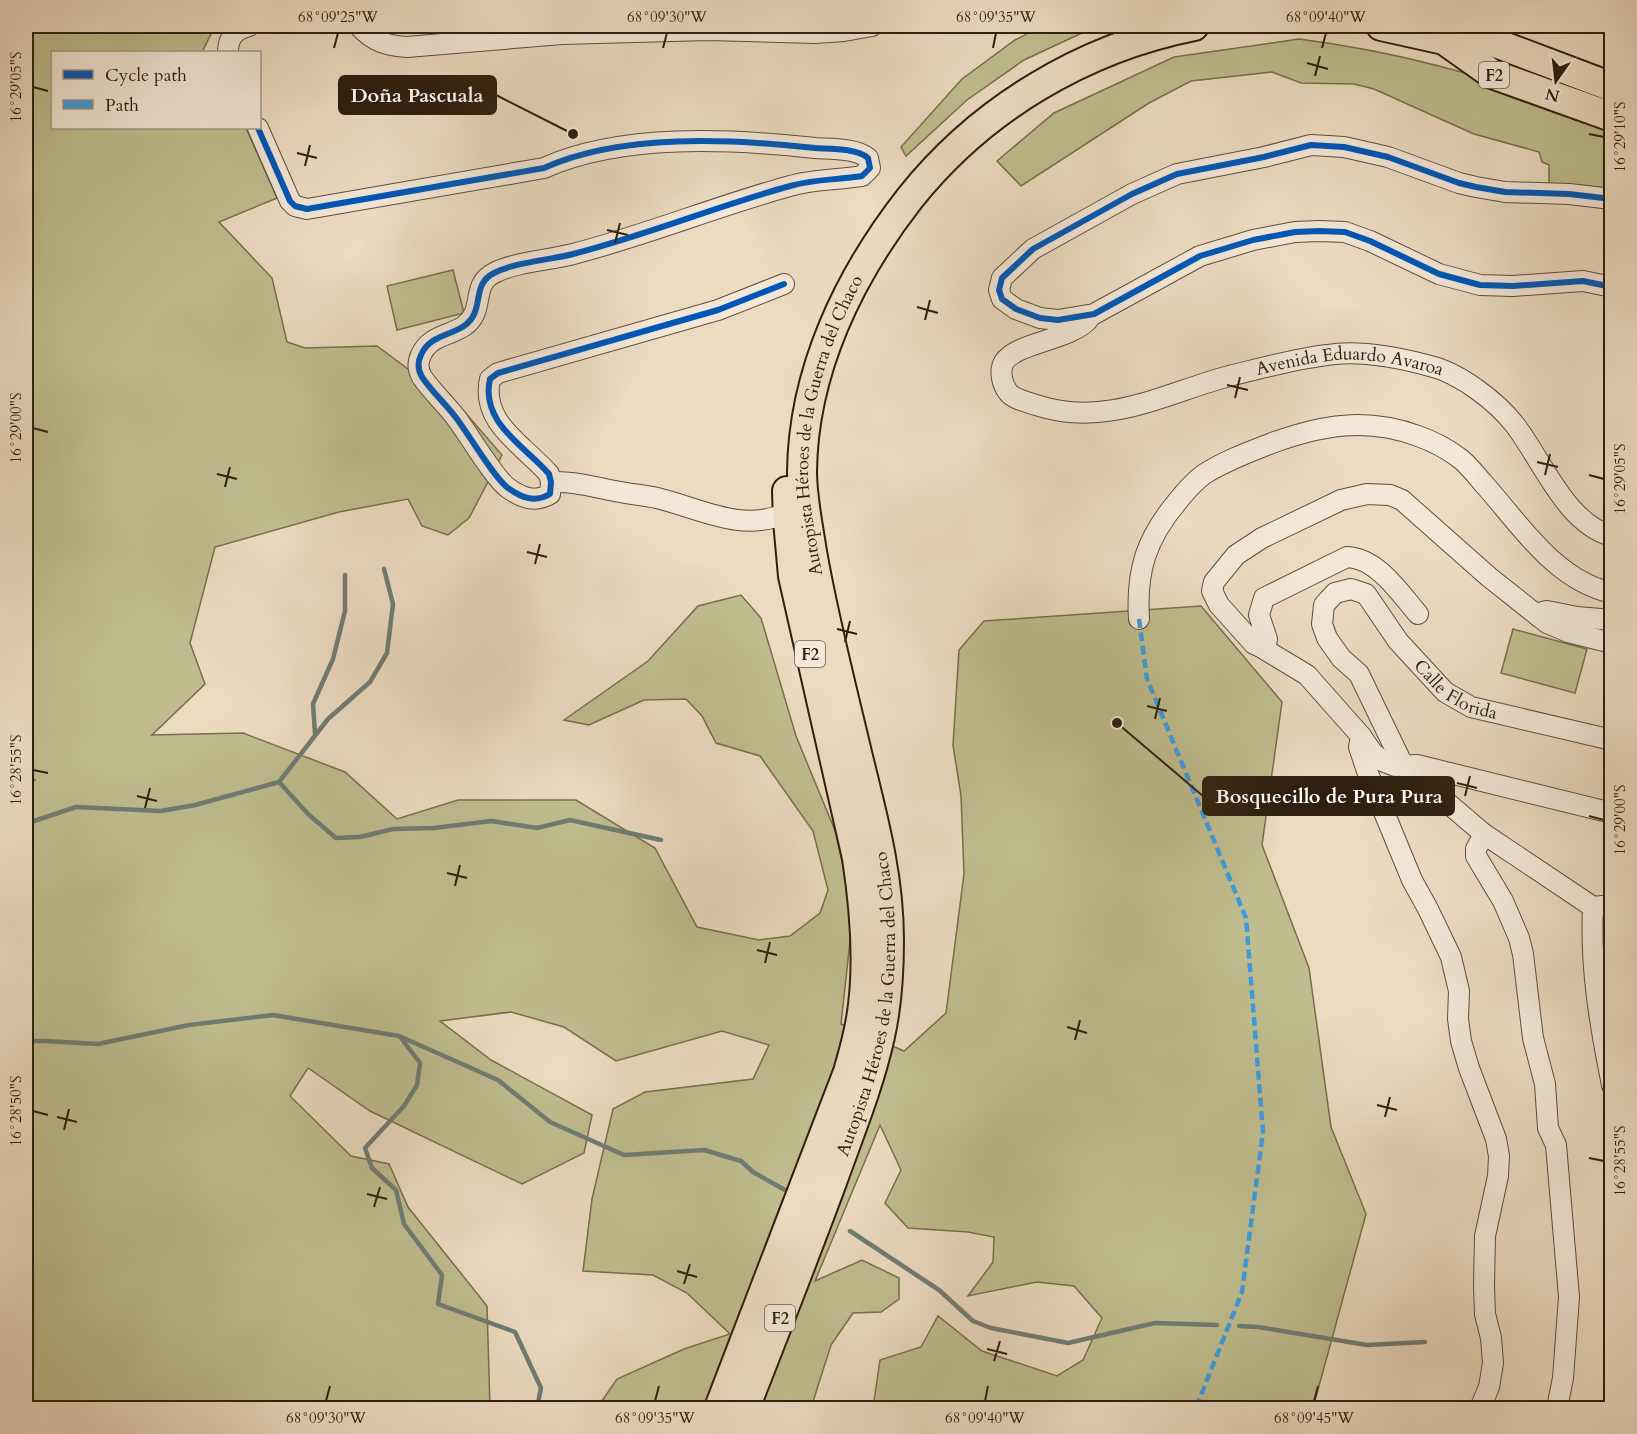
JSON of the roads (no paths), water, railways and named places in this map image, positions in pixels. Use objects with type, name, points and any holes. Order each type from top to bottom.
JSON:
[{"type":"highway","name":"Autopista Héroes de la Guerra del Chaco","points":[[719,1408],[848,1072],[861,1018],[865,978],[863,896],[857,858],[795,587],[787,513],[786,472],[789,435],[804,368],[815,333],[855,252],[881,214],[941,142],[995,98],[1052,61],[1095,40],[1136,26]]},
{"type":"highway","name":"Autopista Héroes de la Guerra del Chaco","points":[[745,1408],[868,1083],[887,996],[889,939],[883,858],[825,621],[804,505],[802,471],[805,436],[821,359],[846,298],[868,259],[925,179],[952,152],[987,121],[1020,97],[1059,74],[1101,54],[1146,38],[1194,26]]},
{"type":"highway","name":"F2","points":[[1381,26],[1444,40],[1492,74],[1611,117]]},
{"type":"highway","name":"F2","points":[[1439,26],[1498,44],[1611,87]]},
{"type":"street","points":[[228,51],[230,38],[237,30],[249,26]]},
{"type":"street","points":[[359,26],[367,35],[380,42],[407,47],[562,34],[708,30],[815,33],[872,26]]},
{"type":"street","points":[[258,129],[290,201],[295,206],[307,209],[544,168],[564,159],[613,148],[680,142],[742,142],[843,151],[863,154],[868,158],[870,168],[862,176],[832,178],[792,185],[574,254],[506,269],[485,279],[481,285],[476,311],[471,320],[464,326],[431,341],[420,357],[418,368],[505,487],[529,499],[541,500],[550,494],[549,474],[505,432],[490,404],[487,390],[490,379],[498,373],[718,310],[784,284]]},
{"type":"street","points":[[1611,200],[1569,194],[1504,192],[1476,187],[1388,157],[1344,147],[1311,145],[1177,174],[1132,194],[1033,249],[1002,278],[999,290],[1002,299],[1016,309],[1040,318],[1058,320],[1094,314],[1200,256],[1252,240],[1295,232],[1345,232],[1370,241],[1439,274],[1480,285],[1513,286],[1583,281],[1611,287]]},
{"type":"street","name":"Avenida Eduardo Avaroa","points":[[1094,314],[1082,326],[1061,337],[1021,349],[1004,361],[1001,375],[1004,387],[1011,396],[1067,413],[1088,413],[1116,411],[1226,377],[1289,361],[1330,354],[1364,354],[1433,367],[1457,378],[1493,401],[1515,425],[1555,487],[1580,518],[1594,530],[1611,536]]},
{"type":"street","points":[[1139,619],[1138,580],[1146,551],[1163,518],[1184,493],[1204,474],[1238,456],[1305,431],[1336,425],[1368,424],[1390,427],[1417,436],[1460,458],[1533,542],[1564,570],[1585,584],[1611,593]]},
{"type":"street","points":[[551,482],[579,482],[616,492],[656,498],[733,520],[755,522],[772,520],[787,513]]},
{"type":"street","points":[[1611,643],[1547,624],[1489,577],[1402,500],[1390,495],[1367,494],[1341,500],[1262,538],[1236,555],[1214,582],[1212,591],[1219,605],[1254,644],[1307,675],[1382,761],[1395,766],[1417,765],[1611,813]]},
{"type":"street","points":[[1259,646],[1266,644],[1267,639],[1259,615],[1264,598],[1347,557],[1357,557],[1383,573],[1418,614]]},
{"type":"street","name":"Calle Florida","points":[[1403,765],[1359,674],[1341,658],[1327,638],[1322,624],[1324,605],[1335,593],[1351,589],[1366,594],[1398,641],[1445,692],[1471,707],[1611,740]]},
{"type":"street","points":[[1538,616],[1547,611],[1611,620]]},
{"type":"street","points":[[1361,736],[1359,747],[1367,771],[1412,880],[1451,957],[1459,991],[1458,1019],[1461,1041],[1496,1140],[1499,1156],[1498,1176],[1485,1236],[1485,1314],[1491,1338],[1493,1363],[1489,1387],[1480,1408]]},
{"type":"street","points":[[1403,765],[1484,834],[1602,906],[1592,935],[1603,988],[1611,1085]]},
{"type":"street","points":[[1484,834],[1476,849],[1476,856],[1503,901],[1519,938],[1533,1038],[1545,1084],[1548,1128],[1556,1145],[1569,1297],[1563,1378],[1557,1408]]},
{"type":"waterway","points":[[26,828],[34,821],[76,807],[161,811],[195,805],[279,782],[328,719],[370,682],[387,653],[393,604],[384,569]]},
{"type":"waterway","points":[[315,734],[313,704],[333,659],[345,611],[345,575]]},
{"type":"waterway","points":[[279,782],[308,814],[336,838],[360,837],[393,829],[434,828],[491,821],[537,828],[570,820],[661,840]]},
{"type":"waterway","points":[[26,1041],[98,1044],[189,1025],[273,1015],[399,1036],[498,1080],[550,1122],[624,1155],[704,1150],[741,1161],[753,1172],[792,1194]]},
{"type":"waterway","points":[[401,1038],[420,1063],[417,1085],[404,1106],[365,1148],[372,1168],[396,1190],[404,1224],[442,1275],[438,1304],[515,1332],[541,1388],[537,1408]]},
{"type":"waterway","points":[[850,1231],[939,1290],[973,1321],[991,1328],[1068,1343],[1155,1323],[1217,1325]]},
{"type":"waterway","points":[[1239,1326],[1258,1327],[1367,1345],[1425,1342]]},
{"type":"place","name":"Doña Pascuala","points":[[573,134]]},
{"type":"place","name":"Bosquecillo de Pura Pura","points":[[1117,723]]}]
